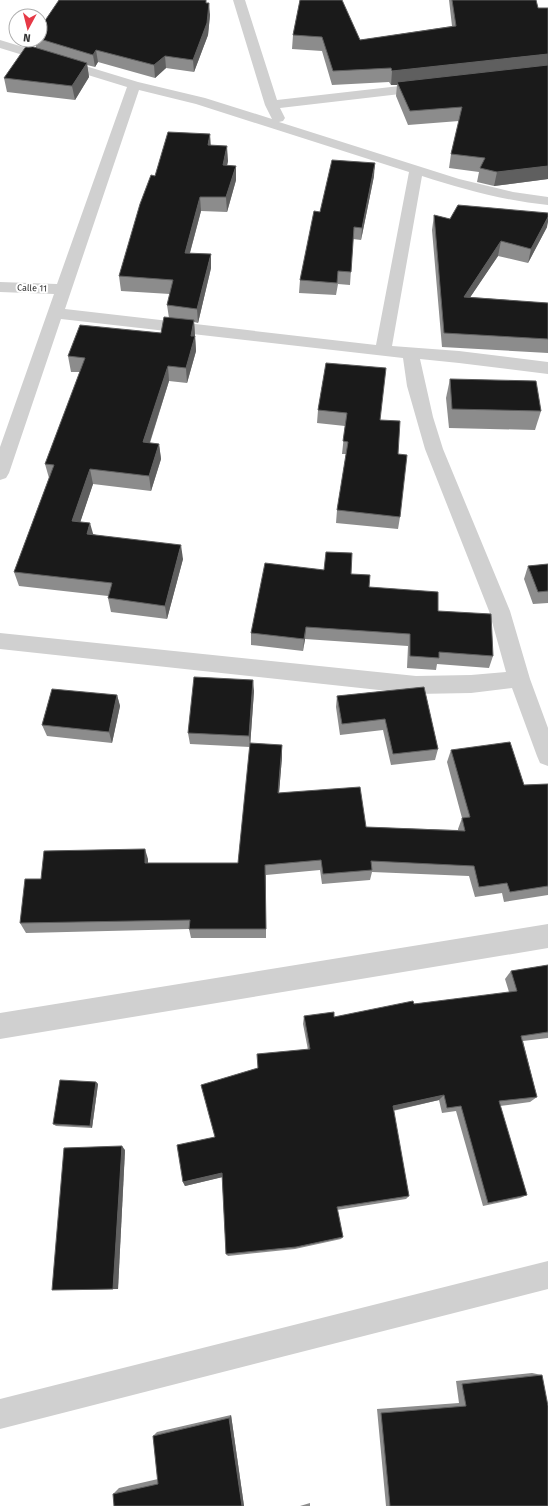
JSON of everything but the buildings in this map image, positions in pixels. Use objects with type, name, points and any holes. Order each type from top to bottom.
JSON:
[{"type":"street","points":[[239,0],[272,105],[282,128]]},
{"type":"street","points":[[0,44],[134,85],[200,101],[416,170],[492,191],[548,201]]},
{"type":"street","points":[[0,473],[134,85]]},
{"type":"street","points":[[272,105],[438,86]]},
{"type":"street","points":[[383,351],[416,170]]},
{"type":"street","name":"Calle 11","points":[[0,287],[64,289]]},
{"type":"street","points":[[56,313],[383,351],[459,357],[548,368]]},
{"type":"street","points":[[410,353],[419,399],[429,432],[464,528],[496,603],[519,679],[548,756]]},
{"type":"street","points":[[0,641],[416,685],[471,684],[519,679]]},
{"type":"street","points":[[0,1026],[548,936]]},
{"type":"street","points":[[0,1414],[548,1276]]}]
